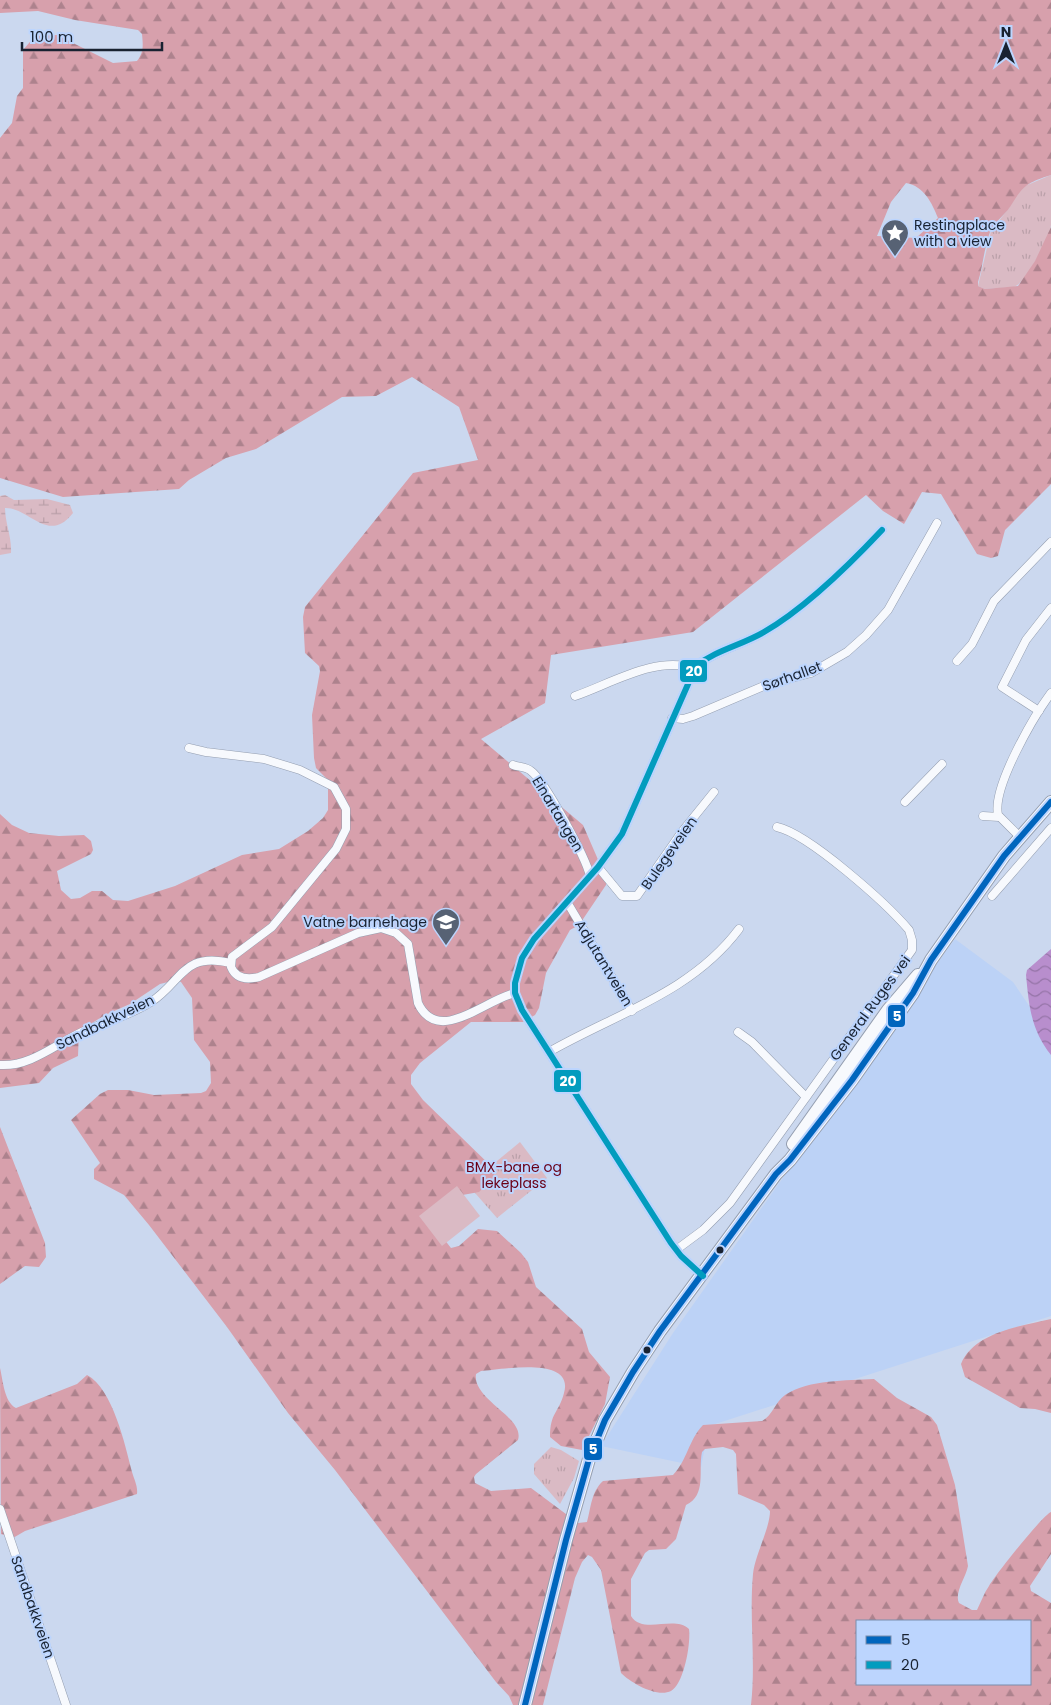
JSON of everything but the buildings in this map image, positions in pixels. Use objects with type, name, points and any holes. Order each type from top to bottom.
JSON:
[{"type":"main road","points":[[526,1705],[566,1540],[596,1440],[632,1372],[776,1174],[784,1156],[888,1010],[931,960],[1004,856],[1051,802]]},
{"type":"street","name":"Sørhallet","points":[[672,718],[682,719],[693,716],[766,685],[810,673],[847,652],[866,635],[888,610],[937,523]]},
{"type":"street","points":[[703,1276],[676,1250],[522,1010],[515,993],[516,972],[525,951],[598,867],[622,834],[694,669],[703,660],[776,625],[823,587],[882,530]]},
{"type":"street","points":[[958,661],[972,644],[994,600],[1051,542]]},
{"type":"street","points":[[1039,711],[1002,687],[1026,640],[1051,608]]},
{"type":"street","points":[[575,696],[650,669],[680,666],[694,669]]},
{"type":"street","points":[[1020,837],[1000,817],[997,808],[1004,781],[1024,736],[1051,693]]},
{"type":"street","points":[[188,748],[264,759],[300,770],[334,787],[346,809],[346,829],[336,849],[272,927],[238,950],[232,957],[233,971],[239,977],[254,979],[358,933],[381,928],[396,933],[408,944],[418,1003],[421,1011],[432,1020],[452,1021],[492,1001],[515,993]]},
{"type":"street","points":[[905,802],[942,764]]},
{"type":"street","name":"Einartangen","points":[[513,765],[530,770],[541,783],[573,837],[590,876]]},
{"type":"street","name":"Bulegeveien","points":[[598,867],[622,896],[637,896],[714,792]]},
{"type":"street","points":[[983,816],[1000,817]]},
{"type":"street","name":"General Ruges vei","points":[[676,1250],[703,1230],[726,1208],[909,956],[912,940],[909,930],[901,921],[853,877],[815,848],[777,827]]},
{"type":"street","points":[[992,896],[1051,828]]},
{"type":"street","name":"Adjutantveien","points":[[567,902],[632,1011],[656,999],[699,970],[721,951],[739,930]]},
{"type":"street","name":"Sandbakkveien","points":[[0,1065],[21,1063],[74,1036],[149,1003],[182,972],[197,963],[211,960],[231,963]]},
{"type":"street","points":[[549,1052],[632,1011]]},
{"type":"street","points":[[738,1032],[752,1042],[806,1097]]},
{"type":"street","name":"Sandbakkveien","points":[[0,1510],[66,1705]]},
{"type":"shaded area","points":[[955,939],[1013,982],[1051,1038],[1051,1316],[709,1426],[701,1467],[601,1446],[673,1333],[870,1055]]},
{"type":"green space","points":[[0,0],[1051,0],[1051,175],[1026,186],[992,228],[986,244],[978,286],[985,289],[1018,286],[1035,261],[1051,227],[1051,484],[1005,530],[998,556],[991,558],[977,554],[941,494],[922,492],[904,524],[883,511],[866,495],[693,632],[551,655],[545,703],[481,739],[583,825],[606,878],[606,885],[579,925],[570,930],[546,973],[539,1008],[535,1015],[523,1022],[471,1022],[420,1063],[411,1075],[411,1084],[423,1100],[495,1170],[493,1178],[479,1192],[457,1196],[433,1225],[451,1248],[459,1246],[478,1229],[497,1231],[528,1262],[536,1287],[582,1329],[589,1352],[610,1377],[605,1404],[582,1450],[561,1446],[550,1437],[551,1422],[564,1393],[564,1381],[558,1373],[534,1367],[481,1371],[476,1374],[477,1383],[482,1392],[514,1424],[518,1432],[518,1440],[476,1474],[474,1477],[475,1483],[491,1491],[531,1488],[578,1523],[587,1522],[592,1500],[596,1490],[603,1481],[673,1475],[682,1463],[694,1437],[703,1425],[762,1421],[785,1395],[795,1390],[817,1383],[874,1379],[897,1398],[931,1417],[937,1425],[955,1485],[968,1566],[959,1590],[959,1603],[972,1610],[977,1610],[987,1589],[1000,1570],[1029,1534],[1051,1512],[1051,1554],[1030,1586],[1031,1591],[1051,1603],[1051,1705],[751,1705],[753,1574],[756,1559],[768,1525],[770,1511],[764,1505],[738,1494],[736,1454],[733,1450],[723,1447],[705,1449],[702,1452],[699,1489],[693,1501],[686,1505],[676,1539],[666,1549],[649,1550],[645,1553],[631,1579],[631,1616],[636,1621],[651,1625],[683,1625],[689,1629],[686,1663],[676,1687],[671,1691],[659,1693],[638,1685],[621,1673],[601,1570],[592,1557],[588,1555],[582,1562],[575,1578],[543,1705],[513,1705],[509,1696],[496,1682],[335,1470],[288,1413],[227,1327],[149,1225],[124,1195],[94,1179],[94,1169],[100,1163],[71,1120],[100,1094],[108,1090],[128,1090],[154,1095],[201,1093],[206,1091],[211,1083],[210,1062],[194,1040],[192,998],[181,982],[176,980],[160,984],[130,1004],[105,1015],[79,1031],[78,1056],[53,1068],[39,1083],[0,1088],[0,814],[12,825],[29,833],[59,836],[84,835],[91,841],[93,850],[91,854],[57,871],[61,890],[71,899],[80,898],[92,891],[102,891],[113,900],[128,901],[175,886],[242,855],[279,849],[308,831],[323,818],[328,810],[328,788],[327,779],[316,768],[314,758],[312,715],[320,671],[319,666],[305,653],[303,617],[305,607],[413,473],[478,460],[459,407],[412,377],[376,396],[342,397],[256,449],[226,458],[189,480],[179,489],[63,497],[0,478],[0,138],[12,123],[17,96],[23,88],[23,50],[35,36],[57,35],[113,63],[137,61],[141,55],[143,45],[142,34],[138,30],[75,20],[38,11],[0,13]],"holes":[[[906,183],[922,191],[930,201],[938,218],[916,238],[877,236],[891,202]]]},
{"type":"green space","points":[[1051,175],[1050,231],[1030,269],[1019,284],[1014,287],[985,289],[978,286],[991,231],[1009,208],[1018,192],[1025,186]]},
{"type":"green space","points":[[5,495],[14,500],[47,499],[70,505],[73,513],[64,522],[55,526],[39,522],[14,509],[5,508],[11,553],[0,555],[0,496]]},
{"type":"green space","points":[[0,1127],[45,1243],[46,1257],[39,1267],[25,1266],[0,1284]]},
{"type":"green space","name":"BMX-bane og lekeplass","points":[[520,1142],[547,1178],[497,1218],[468,1185]]},
{"type":"green space","points":[[457,1186],[480,1216],[442,1246],[419,1216]]},
{"type":"green space","points":[[1051,1319],[1051,1413],[1020,1408],[965,1377],[961,1364],[967,1353],[976,1344],[1000,1332]]},
{"type":"green space","points":[[0,1368],[6,1396],[16,1408],[77,1384],[87,1375],[96,1382],[104,1392],[117,1419],[137,1494],[25,1531],[13,1538],[1,1534]]},
{"type":"green space","points":[[551,1447],[561,1450],[579,1461],[574,1478],[560,1504],[534,1474],[534,1464]]},
{"type":"water","points":[[1051,949],[1051,1055],[1044,1046],[1035,1027],[1030,1007],[1026,975],[1027,970]]},
{"type":"transit line","name":"20","points":[[703,1276],[681,1256],[671,1243],[522,1010],[515,993],[515,983],[522,958],[534,939],[598,867],[622,834],[696,666],[704,660],[764,632],[795,611],[842,571],[882,530]]},
{"type":"transit line","name":"5","points":[[525,1705],[566,1540],[589,1459],[605,1420],[660,1331],[776,1174],[790,1160],[852,1080],[913,993],[931,960],[1004,856],[1051,802]]},
{"type":"place","name":"Restingplace with a view","points":[[895,257]]},
{"type":"place","name":"Vatne barnehage","points":[[446,946]]}]
